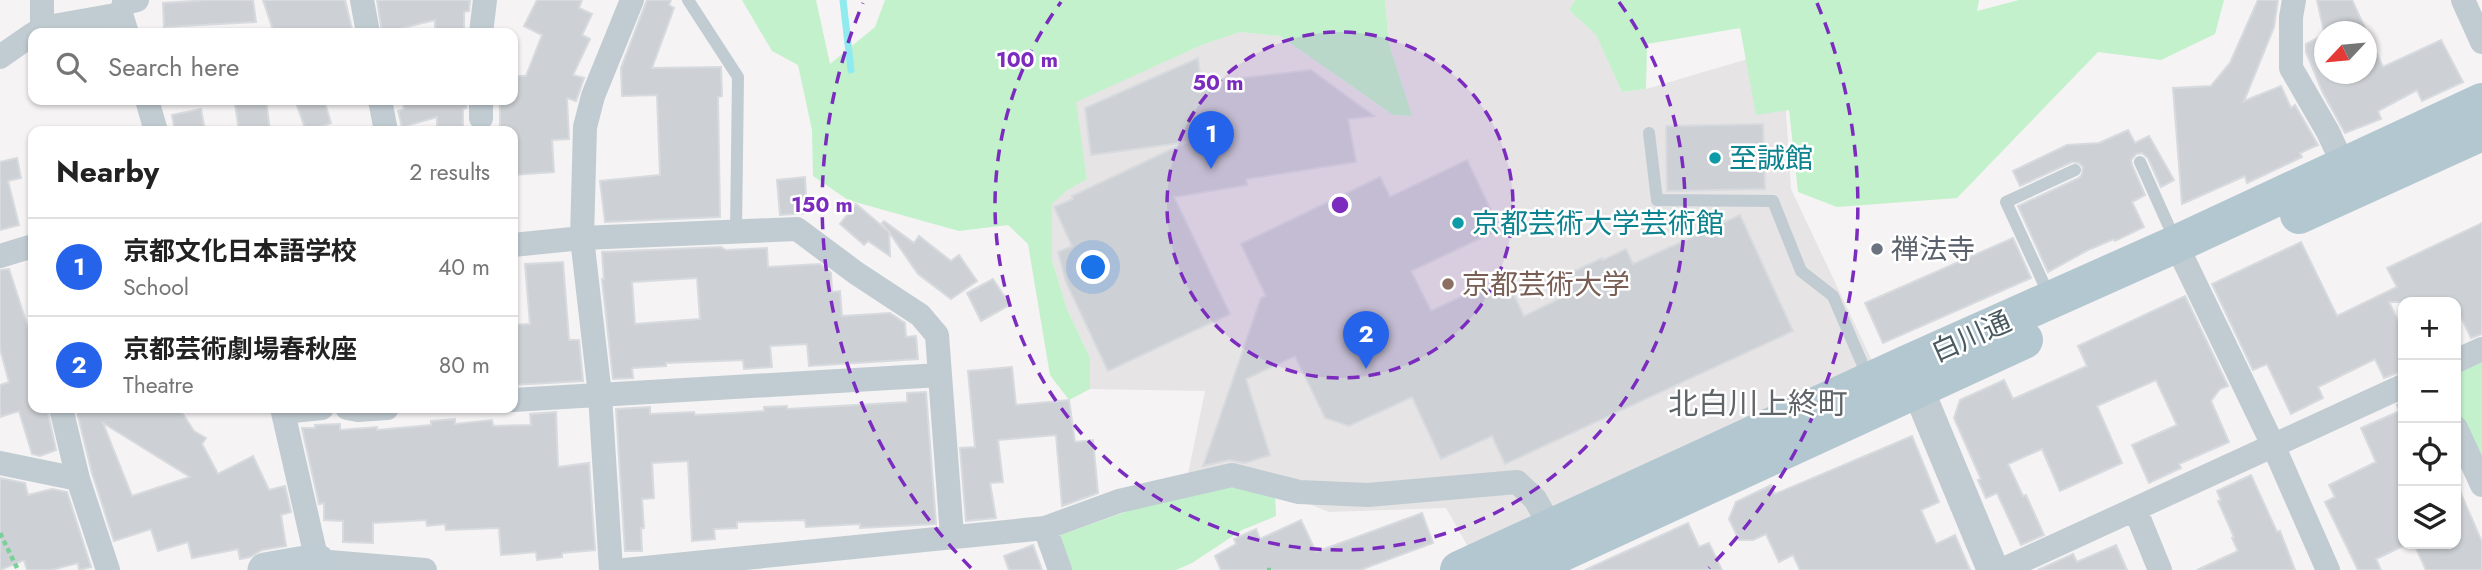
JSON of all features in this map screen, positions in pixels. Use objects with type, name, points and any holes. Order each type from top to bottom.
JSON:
[{"type":"main road","name":"白川通","points":[[1557,539],[2349,177],[2482,102]]},
{"type":"main road","name":"白川通","points":[[2349,177],[2482,132]]},
{"type":"main road","name":"白川通","points":[[1459,570],[1515,563],[1557,539],[1870,381],[1913,377],[2051,300],[2181,255]]},
{"type":"main road","points":[[265,570],[320,565]]},
{"type":"street","points":[[38,28],[42,0]]},
{"type":"street","points":[[362,0],[367,28]]},
{"type":"street","points":[[482,28],[485,0]]},
{"type":"street","points":[[611,570],[600,395],[582,238],[585,127],[593,96],[632,0]]},
{"type":"street","points":[[2294,0],[2291,17],[2291,68],[2328,132],[2349,177]]},
{"type":"street","points":[[2463,0],[2482,42]]},
{"type":"street","points":[[60,28],[129,16]]},
{"type":"street","points":[[0,57],[28,38]]},
{"type":"street","points":[[148,105],[154,126]]},
{"type":"street","points":[[380,105],[380,126]]},
{"type":"street","points":[[518,244],[582,238],[797,229],[920,316],[937,335],[952,536]]},
{"type":"street","points":[[0,256],[28,248]]},
{"type":"street","points":[[2181,255],[2273,445],[2328,570]]},
{"type":"street","points":[[2460,360],[2482,349]]},
{"type":"street","points":[[518,400],[940,375]]},
{"type":"street","points":[[1913,377],[1993,570]]},
{"type":"street","points":[[2002,570],[2398,388]]},
{"type":"street","points":[[62,413],[78,479],[108,570]]},
{"type":"street","points":[[283,413],[320,565],[425,570]]},
{"type":"street","points":[[2461,439],[2482,485]]},
{"type":"street","points":[[0,463],[78,479]]},
{"type":"street","points":[[625,570],[1045,528],[1119,500],[1232,475],[1298,492],[1368,495],[1517,482],[1535,499],[1557,539]]},
{"type":"street","points":[[2135,509],[2160,570]]},
{"type":"street","points":[[1045,528],[1060,570]]},
{"type":"lane","points":[[688,0],[738,77],[736,231]]},
{"type":"lane","points":[[1649,133],[1657,200],[1773,201],[1801,271],[1833,296],[1870,381]]},
{"type":"lane","points":[[2140,162],[2181,255]]},
{"type":"lane","points":[[2051,300],[2006,202],[2075,170]]},
{"type":"path","points":[[0,533],[18,570]]},
{"type":"shaded area","name":"京都芸術大学","points":[[1385,0],[1575,0],[1569,10],[1596,35],[1622,92],[1646,89],[1782,49],[1791,189],[1876,369],[1471,552],[1446,508],[1329,512],[1266,487],[1185,489],[1205,391],[1090,389],[1090,358],[1067,309],[1052,260],[1052,203],[1087,179],[1075,102],[1202,45],[1240,32],[1280,36],[1393,115],[1411,116],[1389,44]]},
{"type":"green space","points":[[742,0],[816,0],[830,64],[875,27],[885,0],[1385,0],[1389,44],[1412,116],[1393,115],[1280,36],[1240,32],[1202,45],[1076,102],[1087,179],[1066,191],[1052,204],[1052,260],[1067,309],[1090,358],[1090,389],[1069,400],[1050,375],[1028,244],[1008,225],[959,231],[848,200],[813,176],[812,130],[798,65],[772,51]]},
{"type":"green space","points":[[1575,0],[1979,0],[1977,11],[2019,0],[2224,0],[2215,34],[2161,60],[2098,52],[1957,198],[1837,207],[1798,192],[1789,110],[1756,115],[1740,28],[1647,44],[1646,89],[1622,92],[1596,35],[1569,10]]},
{"type":"green space","points":[[2482,362],[2482,465],[2461,419],[2461,372]]},
{"type":"green space","points":[[1257,487],[1275,493],[1276,516],[1242,530],[1192,563],[1176,570],[1066,570],[1058,536],[1167,497],[1225,488]]},
{"type":"building","points":[[253,0],[256,22],[164,27],[163,3]]},
{"type":"building","points":[[263,0],[345,0],[352,28],[272,28]]},
{"type":"building","points":[[377,0],[470,0],[469,11],[464,12],[464,28],[435,28],[435,20],[402,28],[381,28]]},
{"type":"building","points":[[537,0],[582,0],[579,8],[592,14],[582,35],[590,39],[573,75],[584,78],[576,101],[567,98],[569,139],[552,140],[554,172],[518,175],[518,126],[500,126],[500,105],[518,105],[518,76],[526,76],[542,35],[524,26]]},
{"type":"building","points":[[647,0],[671,0],[669,5],[674,8],[652,68],[721,67],[722,96],[718,97],[720,217],[605,222],[600,181],[660,175],[657,95],[622,96],[621,68]]},
{"type":"building","points":[[2258,0],[2278,0],[2274,27],[2244,101],[2281,86],[2291,108],[2295,105],[2318,145],[2300,153],[2302,157],[2247,183],[2245,176],[2182,204],[2173,88],[2211,86],[2230,63]]},
{"type":"building","points":[[2317,0],[2352,0],[2362,21],[2322,21]]},
{"type":"building","points":[[2314,40],[2314,71],[2306,52],[2306,44]]},
{"type":"building","points":[[2441,40],[2463,82],[2422,101],[2417,90],[2378,111],[2381,119],[2345,133],[2319,84],[2377,84],[2377,54],[2383,67]]},
{"type":"building","points":[[1198,58],[1201,83],[1311,70],[1374,116],[1348,119],[1356,162],[1246,179],[1247,185],[1174,197],[1230,314],[1108,371],[1066,282],[1058,252],[1072,246],[1054,207],[1187,142],[1091,155],[1085,108]]},
{"type":"building","points":[[235,105],[267,105],[269,126],[238,126]]},
{"type":"building","points":[[297,105],[326,105],[331,123],[304,126]]},
{"type":"building","points":[[403,105],[466,105],[463,109],[463,126],[437,126],[437,117],[402,126],[398,111],[404,109]]},
{"type":"building","points":[[201,109],[204,126],[174,126],[172,115]]},
{"type":"building","name":"至誠館","points":[[1763,124],[1765,189],[1667,191],[1666,126]]},
{"type":"building","points":[[2128,130],[2135,143],[2149,136],[2174,180],[2161,187],[2148,158],[2142,153],[2136,154],[2131,160],[2132,165],[2145,195],[2132,202],[2144,227],[2088,250],[2048,272],[2018,206],[2079,178],[2083,167],[2072,162],[2020,186],[2013,171],[2067,145],[2099,143]]},
{"type":"building","points":[[17,158],[21,178],[8,181],[19,225],[0,230],[0,162]]},
{"type":"building","points":[[1467,160],[1500,229],[1411,271],[1431,311],[1505,276],[1524,316],[1565,296],[1557,279],[1626,249],[1633,264],[1740,215],[1793,331],[1505,464],[1492,436],[1441,459],[1412,397],[1349,426],[1325,418],[1295,356],[1246,379],[1270,455],[1245,463],[1229,460],[1203,466],[1261,298],[1266,296],[1241,244],[1380,177],[1390,197]]},
{"type":"building","points":[[805,177],[807,213],[780,215],[777,180]]},
{"type":"building","points":[[856,204],[888,231],[882,223],[884,221],[914,243],[919,236],[951,261],[959,255],[977,281],[951,299],[918,274],[889,232],[890,256],[868,241],[864,245],[840,224]]},
{"type":"building","points":[[2482,223],[2482,334],[2471,338],[2461,317],[2461,297],[2398,297],[2398,302],[2389,302],[2398,321],[2398,373],[2384,378],[2375,359],[2318,387],[2323,398],[2291,414],[2267,364],[2253,370],[2212,284],[2301,242],[2337,316],[2397,287],[2387,268]]},
{"type":"building","points":[[2013,238],[2031,278],[1883,343],[1865,303]]},
{"type":"building","points":[[721,247],[726,250],[767,248],[768,267],[820,264],[831,273],[832,292],[840,291],[842,316],[890,313],[905,323],[906,337],[916,336],[918,359],[809,366],[807,344],[770,346],[772,367],[744,369],[743,360],[666,363],[666,366],[632,368],[633,378],[613,379],[602,279],[602,252]],"holes":[[[697,278],[700,319],[635,324],[632,282]]]},
{"type":"building","points":[[563,262],[569,340],[579,340],[583,381],[518,385],[518,325],[530,324],[525,264]]},
{"type":"building","points":[[9,269],[28,328],[28,413],[48,413],[56,450],[40,456],[32,454],[19,411],[0,417],[0,385],[9,382],[0,349],[0,270]]},
{"type":"building","points":[[993,279],[1010,305],[981,321],[967,293]]},
{"type":"building","points":[[2185,296],[2228,386],[2220,389],[2211,401],[2229,442],[2179,464],[2181,468],[2149,483],[2132,445],[2177,425],[2156,380],[2097,406],[2122,463],[2060,491],[2042,449],[2008,464],[2044,535],[2021,545],[1997,493],[1986,498],[1978,480],[1981,479],[1954,418],[1960,400],[2004,380],[2013,399],[2087,366],[2078,346]]},
{"type":"building","points":[[1012,367],[1016,405],[1069,400],[1075,442],[1093,440],[1098,493],[1062,506],[1056,435],[998,440],[1003,482],[990,483],[996,518],[966,521],[960,448],[975,447],[968,371]]},
{"type":"building","points":[[926,392],[936,524],[860,528],[860,524],[806,527],[805,520],[737,522],[737,528],[714,529],[715,539],[692,541],[688,461],[652,463],[654,498],[642,499],[642,551],[625,551],[616,409],[650,407],[650,414],[734,413],[764,411],[764,407],[787,406],[787,409],[907,402],[907,393]]},
{"type":"building","points":[[556,412],[558,467],[589,463],[595,550],[562,553],[562,557],[537,560],[536,552],[501,555],[499,528],[446,530],[445,524],[427,526],[426,520],[373,523],[373,543],[343,542],[343,521],[324,520],[324,503],[319,504],[302,428],[340,424],[340,430],[377,427],[377,430],[431,425],[431,421],[455,419],[455,424],[492,420],[493,426],[531,425],[530,414]]},
{"type":"building","points":[[2398,412],[2398,548],[2376,559],[2381,570],[2358,570],[2325,502],[2335,497],[2329,485],[2376,462],[2361,428]]},
{"type":"building","points":[[77,413],[182,413],[194,431],[206,438],[202,444],[218,474],[253,456],[269,490],[285,486],[291,512],[281,515],[286,546],[262,550],[240,559],[238,549],[192,558],[188,542],[158,551],[151,529],[114,541],[92,473]],"holes":[[[103,423],[190,477],[132,496]]]},
{"type":"building","points":[[1912,436],[1939,502],[1921,510],[1936,544],[1955,535],[1970,570],[1800,570],[1793,555],[1779,562],[1766,534],[1753,540],[1739,540],[1729,519],[1736,502],[1771,485],[1775,494]]},
{"type":"building","points":[[2251,475],[2277,532],[2280,531],[2295,570],[2197,570],[2238,551],[2218,501],[2221,500],[2217,491]]},
{"type":"building","points":[[0,478],[25,483],[28,495],[52,489],[67,492],[91,567],[79,570],[78,563],[51,570],[27,570],[24,560],[0,570]]},
{"type":"building","points":[[2461,494],[2482,542],[2482,570],[2426,570],[2416,549],[2461,549]]},
{"type":"building","points":[[1422,513],[1433,543],[1360,570],[1221,570],[1215,556],[1236,544],[1234,539],[1256,529],[1260,539],[1301,520],[1316,552]]},
{"type":"building","points":[[1688,523],[1699,547],[1709,543],[1722,570],[1585,570]]},
{"type":"building","points":[[1033,545],[1042,570],[1009,570],[1004,556]]},
{"type":"building","points":[[2116,545],[2127,570],[2038,570],[2073,554],[2077,562]]},
{"type":"waterway","points":[[843,0],[851,70]]},
{"type":"place","name":"至誠館","points":[[1715,158]]},
{"type":"place","name":"京都文化日本語学校","points":[[1211,169]]},
{"type":"place","name":"京都芸術大学芸術館","points":[[1458,223]]},
{"type":"place","name":"禅法寺","points":[[1877,249]]},
{"type":"place","name":"京都芸術大学","points":[[1448,284]]},
{"type":"place","name":"京都芸術劇場春秋座","points":[[1366,369]]},
{"type":"district","name":"北白川上終町","points":[[1758,404]]}]
